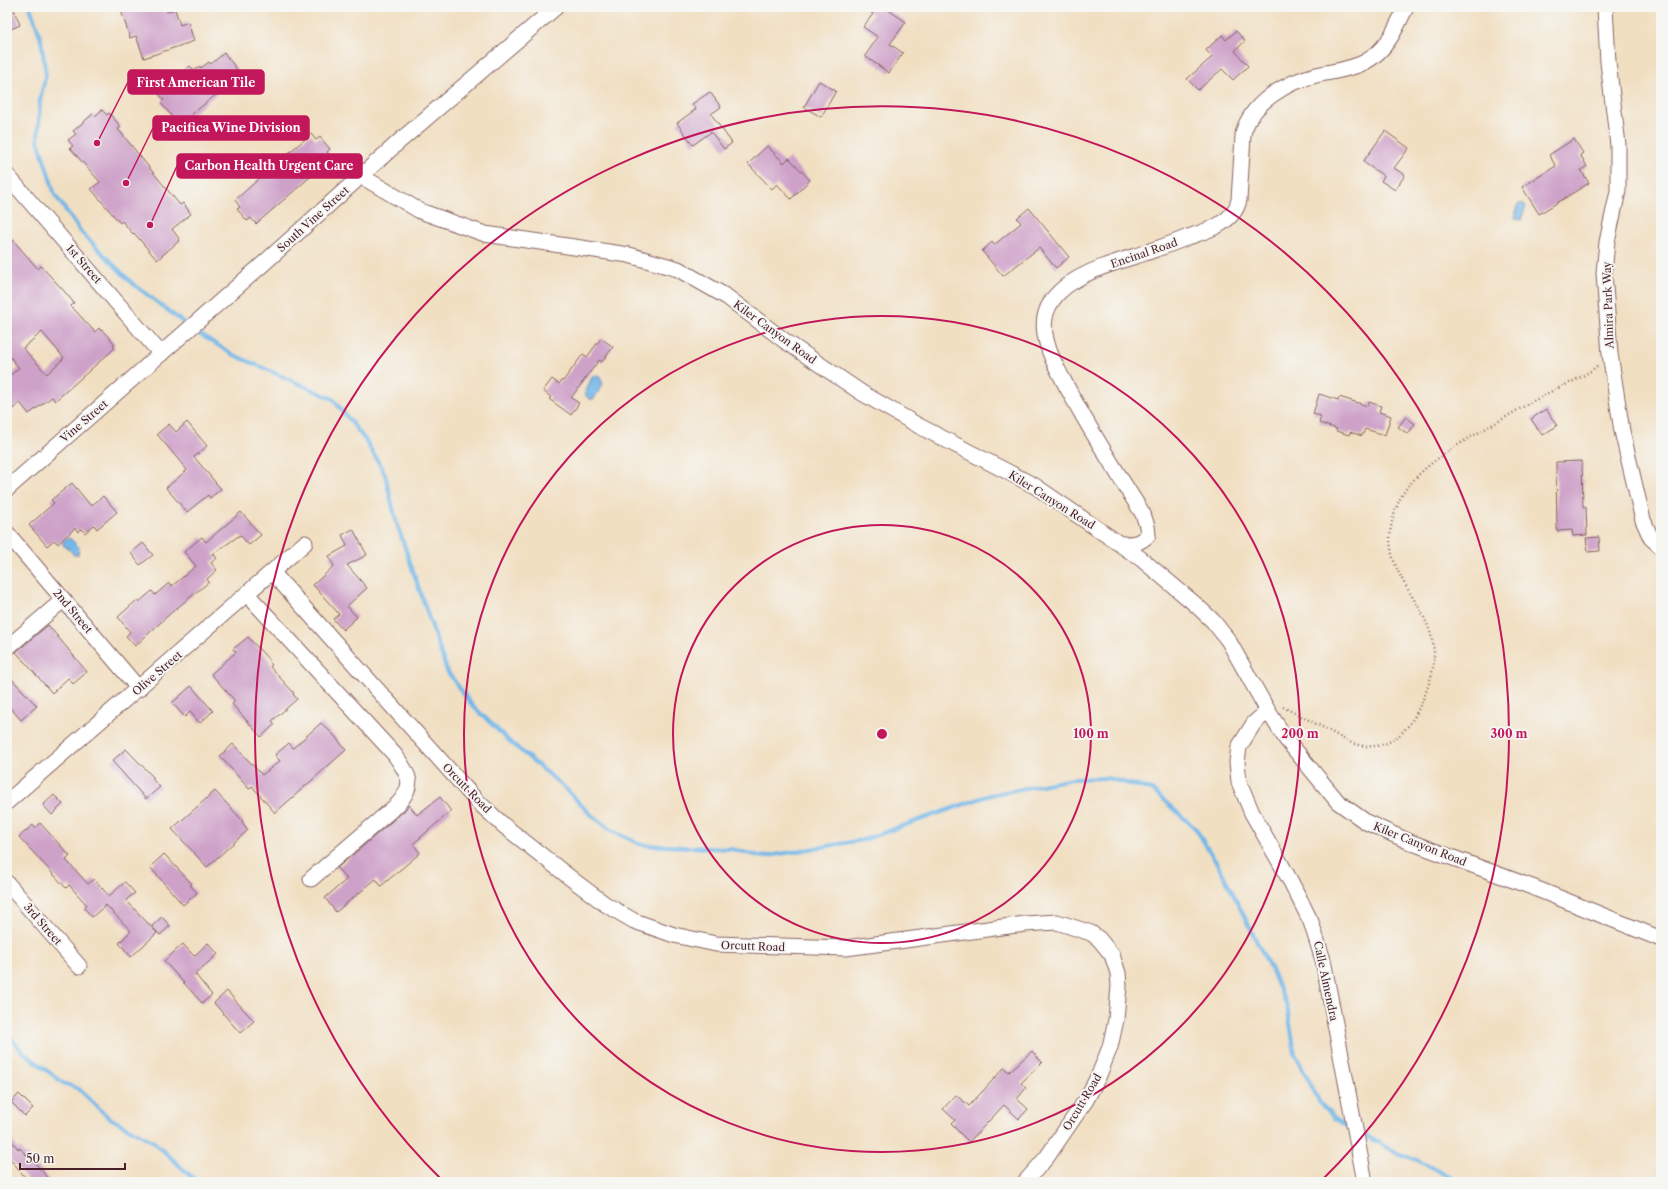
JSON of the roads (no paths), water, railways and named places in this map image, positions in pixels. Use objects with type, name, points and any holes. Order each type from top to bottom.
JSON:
[{"type":"street","name":"South Vine Street","points":[[161,354],[361,176],[556,7]]},
{"type":"street","name":"Encinal Road","points":[[1122,544],[1136,544],[1144,539],[1148,535],[1147,526],[1143,514],[1079,409],[1049,350],[1044,333],[1044,315],[1049,303],[1064,287],[1086,274],[1211,229],[1229,218],[1238,206],[1244,131],[1255,110],[1269,97],[1292,84],[1314,76],[1349,69],[1366,61],[1384,47],[1394,34],[1406,7]]},
{"type":"street","name":"Almira Park Way","points":[[1605,7],[1608,62],[1618,146],[1618,191],[1607,242],[1604,273],[1610,354],[1622,431],[1643,520],[1651,538],[1661,547]]},
{"type":"street","name":"1st Street","points":[[7,175],[161,354]]},
{"type":"street","name":"Kiler Canyon Road","points":[[361,176],[420,211],[485,234],[629,255],[678,268],[727,297],[785,341],[862,393],[919,426],[1035,486],[1122,544],[1195,604],[1213,621],[1228,640],[1268,711],[1286,739],[1338,802],[1366,822],[1410,842],[1532,887],[1661,939]]},
{"type":"street","name":"Vine Street","points":[[7,489],[161,354]]},
{"type":"street","name":"2nd Street","points":[[7,533],[139,689]]},
{"type":"street","name":"Olive Street","points":[[7,802],[306,543]]},
{"type":"street","name":"Orcutt Road","points":[[272,572],[476,800],[504,825],[573,880],[605,904],[634,921],[674,935],[716,944],[783,947],[846,948],[1025,924],[1057,922],[1091,933],[1099,939],[1112,955],[1118,973],[1119,986],[1116,1020],[1110,1047],[1100,1075],[1086,1100],[1047,1157],[1025,1182]]},
{"type":"street","points":[[247,594],[395,755],[405,770],[410,784],[406,795],[398,804],[311,879]]},
{"type":"street","points":[[7,648],[63,600]]},
{"type":"street","name":"Calle Almendra","points":[[1268,711],[1254,723],[1240,747],[1237,762],[1239,782],[1252,813],[1292,882],[1312,922],[1324,960],[1365,1182]]},
{"type":"street","name":"3rd Street","points":[[7,883],[79,966]]},
{"type":"water","points":[[1520,203],[1526,206],[1521,220],[1515,218],[1517,206]]},
{"type":"water","points":[[593,375],[600,377],[603,384],[594,399],[589,399],[584,394]]},
{"type":"water","points":[[67,538],[71,539],[79,547],[78,555],[73,555],[72,552],[63,545],[63,541]]},
{"type":"waterway","points":[[30,7],[41,39],[46,75],[40,99],[38,140],[55,195],[81,232],[132,283],[188,326]]},
{"type":"waterway","points":[[193,330],[232,354],[333,399],[366,441],[385,474],[396,521],[447,671],[472,705],[508,740],[565,788],[589,813],[612,831],[642,845],[731,849],[763,857],[863,840],[990,795],[1072,779],[1107,778],[1152,790],[1196,829],[1222,872],[1273,974],[1287,1006],[1295,1054],[1320,1103],[1335,1119],[1351,1128]]},
{"type":"waterway","points":[[7,1033],[22,1051],[63,1083],[79,1089],[108,1117],[154,1142],[197,1182]]},
{"type":"waterway","points":[[1359,1132],[1397,1153],[1415,1159],[1459,1182]]},
{"type":"place","name":"First American Tile","points":[[97,143]]},
{"type":"place","name":"Pacifica Wine Division","points":[[126,183]]},
{"type":"place","name":"Carbon Health Urgent Care","points":[[150,225]]}]
